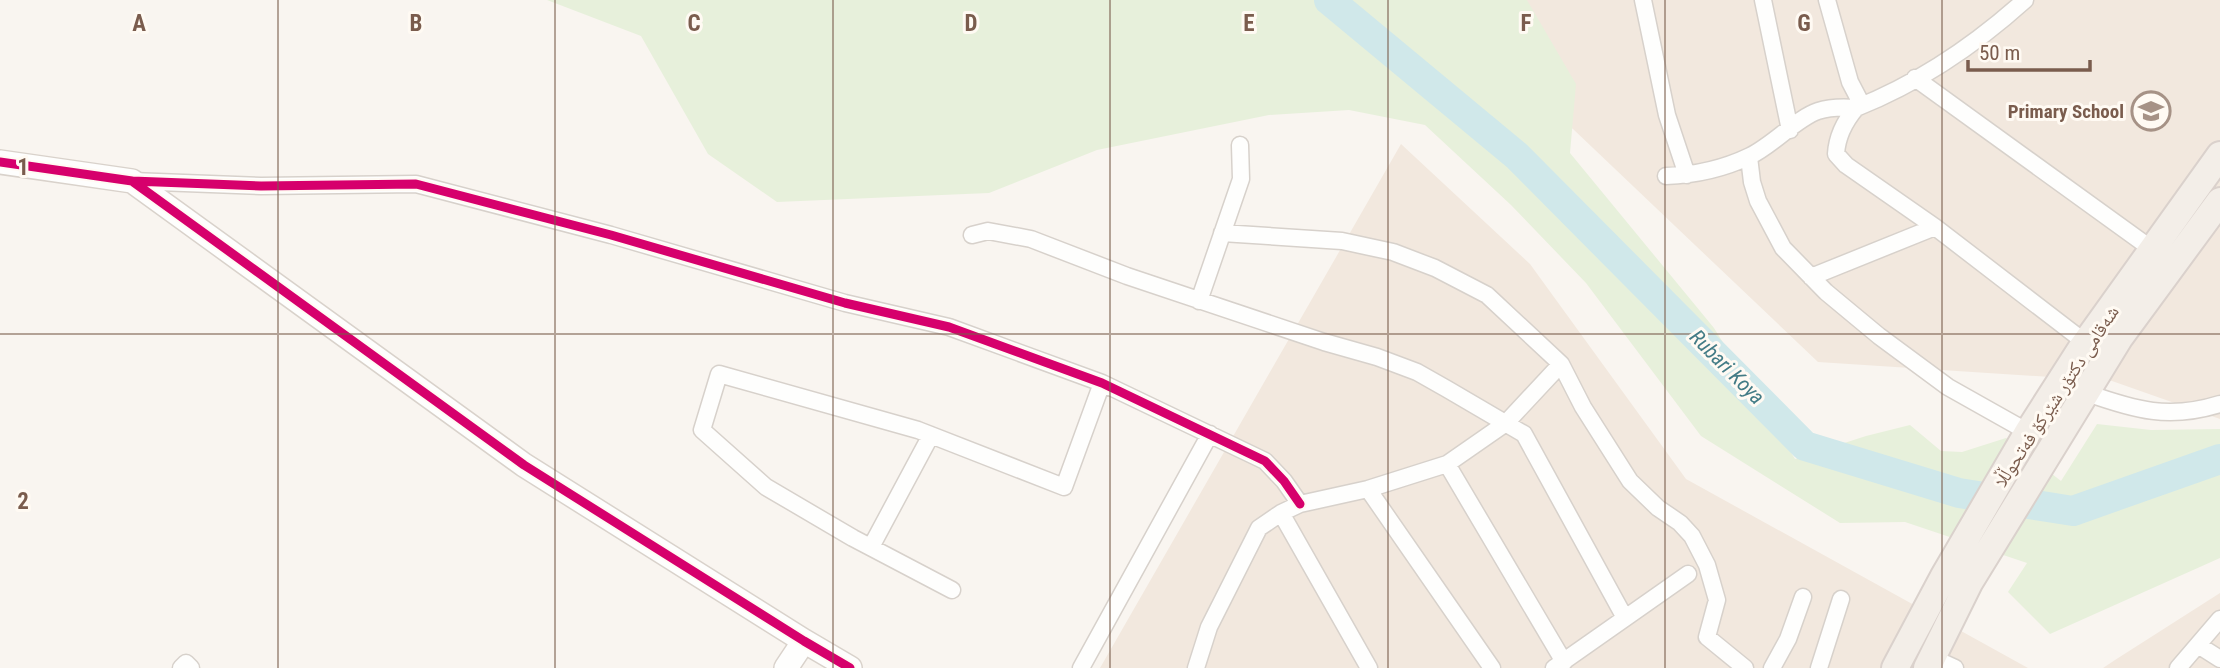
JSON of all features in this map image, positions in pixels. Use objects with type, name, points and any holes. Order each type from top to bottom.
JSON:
[{"type":"main road","name":"شەقامی دکتۆر شێرکۆ فەتحوڵڵا","points":[[1901,657],[2059,438],[2087,393],[2102,334],[2153,250],[2220,155]]},
{"type":"main road","name":"شەقامی دکتۆر شێرکۆ فەتحوڵڵا","points":[[1938,665],[1956,579],[2026,436],[2102,334],[2219,203]]},
{"type":"street","points":[[1643,0],[1667,115],[1687,175]]},
{"type":"street","points":[[1763,0],[1790,130]]},
{"type":"street","points":[[1827,0],[1859,106]]},
{"type":"street","points":[[2025,0],[1997,26],[1948,61],[1859,106],[1848,117],[1837,144],[1836,154],[1846,165],[1935,227],[2102,334]]},
{"type":"street","points":[[1915,78],[2153,250]]},
{"type":"street","points":[[1666,176],[1687,175],[1749,157],[1818,111],[1859,106]]},
{"type":"street","points":[[1199,301],[1241,179],[1240,145]]},
{"type":"street","points":[[1749,157],[1758,201],[1783,248],[1811,277],[1879,337],[1948,387],[2026,436]]},
{"type":"street","points":[[0,162],[132,181],[261,186],[416,184],[611,235],[845,303],[949,327],[1102,383],[1265,461],[1284,481],[1300,504]]},
{"type":"street","points":[[132,181],[524,465],[850,668]]},
{"type":"street","points":[[1811,277],[1935,227]]},
{"type":"street","points":[[972,235],[988,231],[1006,232],[1031,239],[1199,301],[1377,357],[1418,372],[1524,434],[1625,618]]},
{"type":"street","points":[[1222,233],[1342,241],[1393,252],[1435,268],[1487,295],[1561,364],[1583,407],[1630,481],[1692,536],[1707,565],[1717,600],[1707,637],[1745,668]]},
{"type":"street","points":[[1196,668],[1209,627],[1259,528],[1300,504],[1368,489],[1447,464],[1506,424],[1561,364]]},
{"type":"street","points":[[952,590],[766,487],[702,430],[719,374],[931,435],[1064,488],[1102,383]]},
{"type":"street","points":[[2087,393],[2148,412],[2179,412],[2220,404]]},
{"type":"street","points":[[1081,668],[1210,434]]},
{"type":"street","points":[[871,547],[931,435]]},
{"type":"street","points":[[1447,464],[1559,665],[1688,574]]},
{"type":"street","points":[[1368,489],[1492,668]]},
{"type":"street","points":[[1281,513],[1369,668]]},
{"type":"street","points":[[1772,668],[1788,639],[1803,597]]},
{"type":"street","points":[[1819,668],[1841,599]]},
{"type":"street","points":[[2178,668],[2220,619]]},
{"type":"street","points":[[786,668],[804,641]]},
{"type":"street","points":[[2198,645],[2220,659]]},
{"type":"street","points":[[181,668],[186,663],[191,668]]},
{"type":"shaded area","points":[[1403,0],[2220,0],[2220,419],[2112,381],[1818,362],[1573,129]]},
{"type":"shaded area","points":[[1401,144],[1530,264],[1686,479],[2028,668],[1100,668]]},
{"type":"shaded area","points":[[2220,593],[2220,668],[2103,668],[2115,660]]},
{"type":"green space","points":[[547,0],[1527,0],[1576,84],[1570,153],[1714,328],[1795,459],[1910,425],[1941,451],[1962,452],[2006,438],[2061,481],[2097,424],[2151,430],[2220,429],[2220,558],[2050,634],[2008,592],[2027,563],[1905,522],[1840,523],[1701,436],[1586,283],[1511,205],[1425,125],[1349,110],[1269,115],[1097,150],[989,193],[777,202],[708,154],[641,36]]},
{"type":"waterway","name":"Rubari Koya","points":[[1329,0],[1517,156],[1805,446],[1959,493],[2073,511],[2220,459]]},
{"type":"cycle path","points":[[0,162],[132,181],[524,465],[850,668]]},
{"type":"cycle path","points":[[132,181],[261,186],[416,184],[611,235],[845,303],[949,327],[1102,383],[1265,461],[1284,481],[1300,504]]},
{"type":"place","name":"Primary School","points":[[2151,111]]}]
